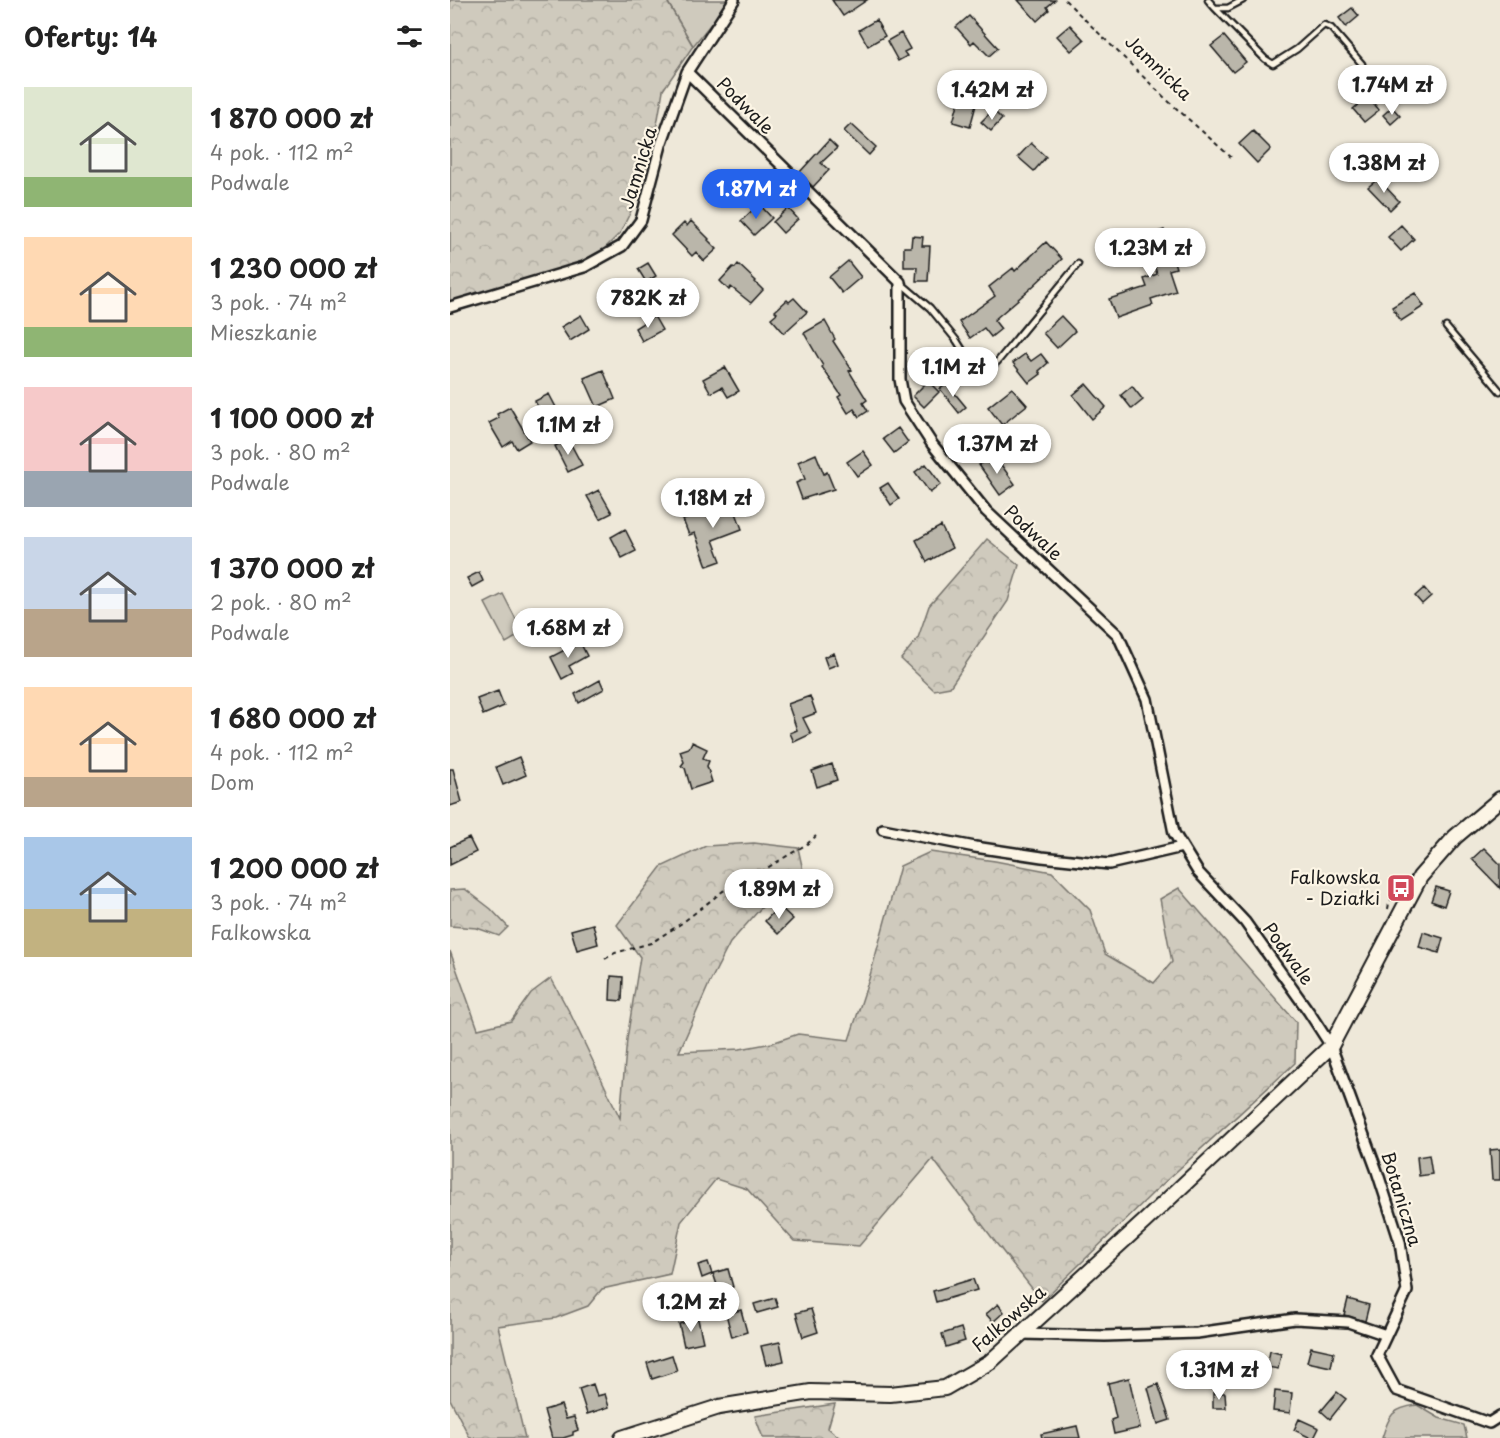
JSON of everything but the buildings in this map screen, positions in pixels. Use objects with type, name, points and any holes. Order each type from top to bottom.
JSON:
[{"type":"street","name":"Jamnicka","points":[[450,307],[585,267],[622,246],[641,220],[662,145],[687,72],[734,0]]},
{"type":"street","name":"Podwale","points":[[687,72],[900,282],[900,379],[904,401],[932,444],[986,512],[1118,635],[1147,699],[1174,833],[1198,872],[1245,922],[1331,1046]]},
{"type":"street","name":"Falkowska","points":[[622,1438],[719,1407],[812,1392],[890,1394],[945,1388],[990,1362],[1144,1222],[1331,1046],[1420,877],[1455,837],[1500,799]]},
{"type":"street","points":[[883,829],[1042,857],[1113,863],[1182,847]]},
{"type":"street","name":"Botaniczna","points":[[1331,1046],[1377,1171],[1400,1242],[1407,1291],[1377,1355],[1396,1390],[1489,1422],[1500,1416]]},
{"type":"street","points":[[1021,1334],[1105,1336],[1197,1333],[1295,1319],[1348,1322],[1386,1335]]},
{"type":"lane","points":[[1208,0],[1265,59],[1273,64],[1297,49],[1324,25],[1331,28],[1362,64]]},
{"type":"lane","points":[[1215,8],[1228,8],[1242,0]]},
{"type":"lane","points":[[900,282],[930,308],[957,341],[972,365],[983,375],[998,361],[1078,264]]},
{"type":"lane","points":[[1446,327],[1500,391]]},
{"type":"path","name":"Jamnicka","points":[[1065,0],[1167,100],[1231,157]]},
{"type":"path","points":[[605,959],[615,953],[651,943],[682,923],[723,891],[762,871],[807,844],[816,836]]},
{"type":"green space","points":[[450,0],[670,0],[668,3],[693,46],[663,90],[654,142],[633,207],[620,233],[604,249],[572,267],[450,303]]},
{"type":"green space","points":[[670,0],[730,0],[693,46],[668,3]]},
{"type":"green space","points":[[987,539],[1019,565],[1008,601],[950,687],[934,690],[901,659],[918,638],[929,606]]},
{"type":"green space","points":[[503,594],[523,633],[506,643],[485,603]]},
{"type":"green space","points":[[754,843],[798,848],[804,875],[760,909],[730,943],[679,1052],[740,1049],[772,1043],[798,1034],[849,1040],[869,979],[900,866],[930,852],[1052,872],[1090,910],[1105,954],[1154,983],[1172,962],[1160,899],[1179,888],[1296,1022],[1295,1063],[1155,1191],[1042,1301],[933,1159],[859,1246],[794,1241],[747,1189],[716,1179],[681,1222],[670,1274],[602,1289],[588,1306],[556,1318],[498,1326],[525,1438],[470,1438],[450,1399],[450,951],[478,1029],[511,1021],[531,993],[551,978],[620,1118],[627,1039],[640,957],[617,925],[661,867],[706,846]]},
{"type":"green space","points":[[465,889],[491,909],[508,927],[499,936],[477,928],[450,926],[450,890]]},
{"type":"green space","points":[[835,1404],[828,1428],[840,1438],[763,1438],[755,1416]]},
{"type":"green space","points":[[1417,1405],[1439,1418],[1464,1425],[1467,1438],[1382,1438],[1393,1414],[1402,1408]]},
{"type":"place","name":"Falkowska - Działki","points":[[1401,888]]}]
